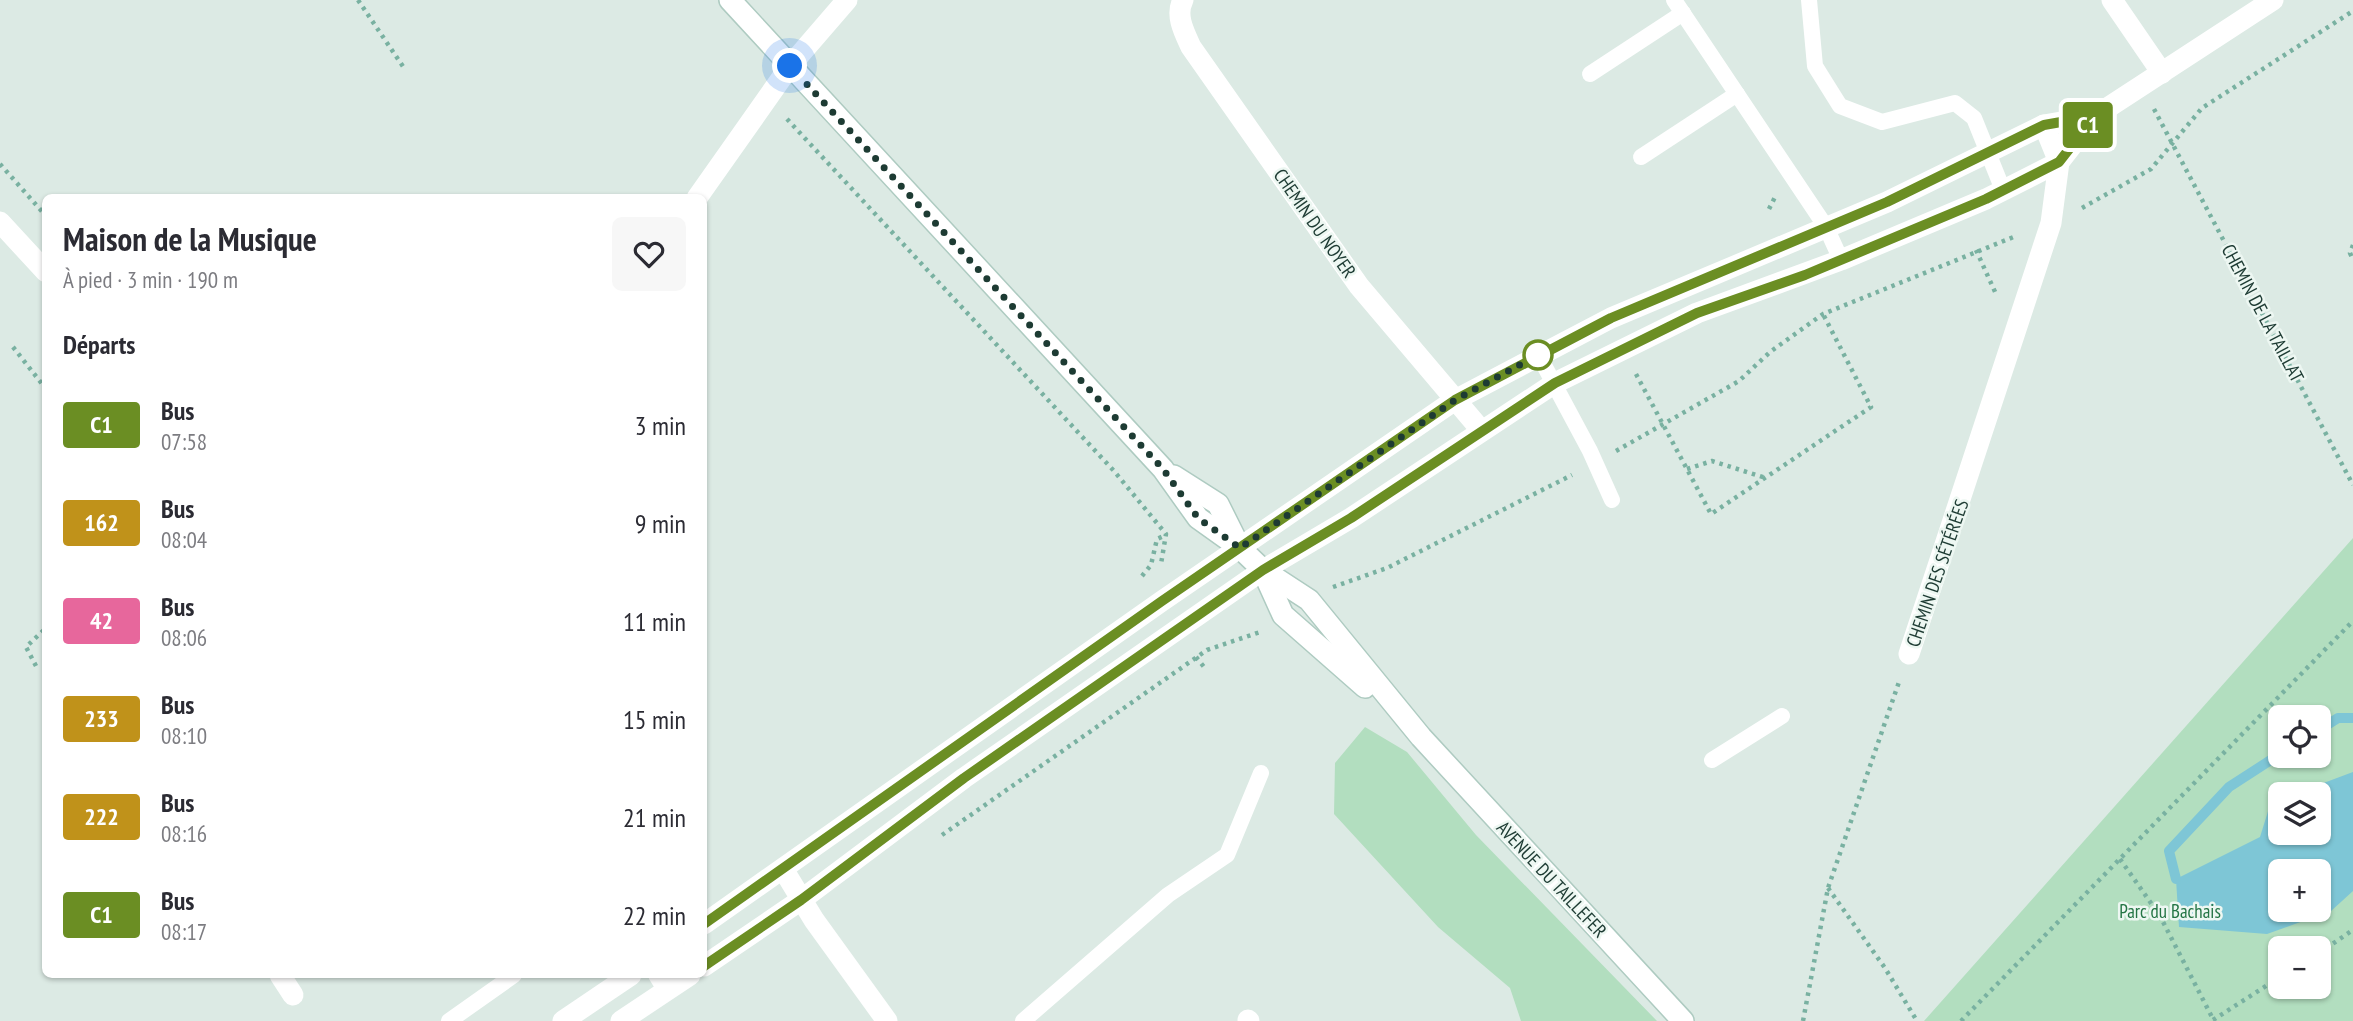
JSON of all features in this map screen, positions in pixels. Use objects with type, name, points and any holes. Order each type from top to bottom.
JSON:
[{"type":"street","name":"AVENUE DU TAILLEFER","points":[[730,0],[1163,469],[1198,518],[1240,548],[1263,570],[1309,600],[1421,737],[1683,1021]]},
{"type":"street","points":[[700,194],[790,66],[848,0]]},
{"type":"street","name":"CHEMIN DU NOYER","points":[[1183,0],[1180,7],[1182,27],[1191,47],[1359,286],[1481,430]]},
{"type":"street","points":[[2112,0],[2162,73]]},
{"type":"street","points":[[707,963],[801,900],[964,778],[1263,570],[1351,518],[1555,383],[1697,313],[1841,260],[2003,190],[2059,162],[2095,116],[2273,0]]},
{"type":"street","points":[[707,922],[1455,400],[1611,318],[1887,202],[1989,155],[2044,125],[2095,116]]},
{"type":"street","name":"CHEMIN DES SÉTÉRÉES","points":[[1909,654],[2051,223],[2059,162],[2044,125]]},
{"type":"street","points":[[0,222],[42,268]]},
{"type":"street","points":[[783,869],[801,900],[887,1021]]},
{"type":"street","points":[[283,978],[293,995]]},
{"type":"street","points":[[563,1021],[627,978]]},
{"type":"street","points":[[621,1021],[661,983],[679,978]]},
{"type":"lane","points":[[1809,0],[1815,66],[1840,106],[1882,122],[1955,103],[1974,118],[2003,190]]},
{"type":"lane","points":[[1590,75],[1678,6],[1826,226],[1841,260]]},
{"type":"lane","points":[[1641,157],[1737,94]]},
{"type":"lane","points":[[1538,355],[1555,383],[1612,500]]},
{"type":"lane","points":[[1712,760],[1782,716]]},
{"type":"lane","points":[[1023,1021],[1168,895],[1227,855],[1261,773]]},
{"type":"lane","points":[[450,1021],[509,978]]},
{"type":"path","points":[[358,0],[404,68]]},
{"type":"path","points":[[1338,583],[1387,568],[1534,496],[1739,381],[1770,352],[1823,314],[1976,250],[2051,223],[2151,169],[2202,108],[2353,11]]},
{"type":"path","points":[[767,98],[1114,471],[1166,534],[1164,559],[1159,568]]},
{"type":"path","name":"CHEMIN DE LA TAILLAT","points":[[2173,140],[2353,485]]},
{"type":"path","points":[[0,164],[42,211]]},
{"type":"path","points":[[2353,245],[2350,253],[2353,260]]},
{"type":"path","points":[[1976,250],[1999,300]]},
{"type":"path","points":[[1633,367],[1711,514],[1871,407],[1823,314]]},
{"type":"path","points":[[13,347],[42,384]]},
{"type":"path","points":[[1687,469],[1712,461],[1767,478]]},
{"type":"path","points":[[1136,585],[1151,565],[1157,539],[1166,534]]},
{"type":"path","points":[[1961,1021],[2352,624]]},
{"type":"path","points":[[36,666],[26,647],[42,632]]},
{"type":"path","points":[[933,841],[1207,650],[1256,636]]},
{"type":"path","points":[[1188,647],[1204,667]]},
{"type":"path","name":"CHEMIN DES SÉTÉRÉES","points":[[1802,1021],[1828,888],[1909,654]]},
{"type":"path","points":[[2120,859],[2160,916],[2213,1021],[2268,985]]},
{"type":"path","points":[[1828,888],[1885,968],[1917,1021]]},
{"type":"path","points":[[2331,945],[2353,930]]},
{"type":"green space","name":"Parc du Bachais","points":[[2353,538],[2353,1021],[1924,1021]]},
{"type":"green space","points":[[1365,727],[1407,752],[1476,835],[1657,1021],[1521,1021],[1510,988],[1438,927],[1334,814],[1335,763]]},
{"type":"water","points":[[2353,772],[2353,891],[2331,911],[2331,859],[2268,859],[2268,922],[2300,922],[2267,934],[2179,927],[2176,879],[2260,837],[2268,811],[2268,845],[2331,845],[2331,782],[2326,782]]},
{"type":"waterway","points":[[2331,722],[2338,718],[2353,718]]},
{"type":"waterway","points":[[2176,879],[2169,851],[2229,787],[2268,762]]},
{"type":"bus line","name":"C1","points":[[707,922],[1162,601],[1455,400],[1611,318],[1887,202],[1989,155],[2044,125],[2095,116],[2059,162],[1986,199],[1805,275],[1697,313],[1555,383],[1351,518],[1263,570],[964,778],[801,900],[707,964]]},
{"type":"route","points":[[790,66],[1163,469],[1198,518],[1240,548],[1455,400],[1538,355]]}]
